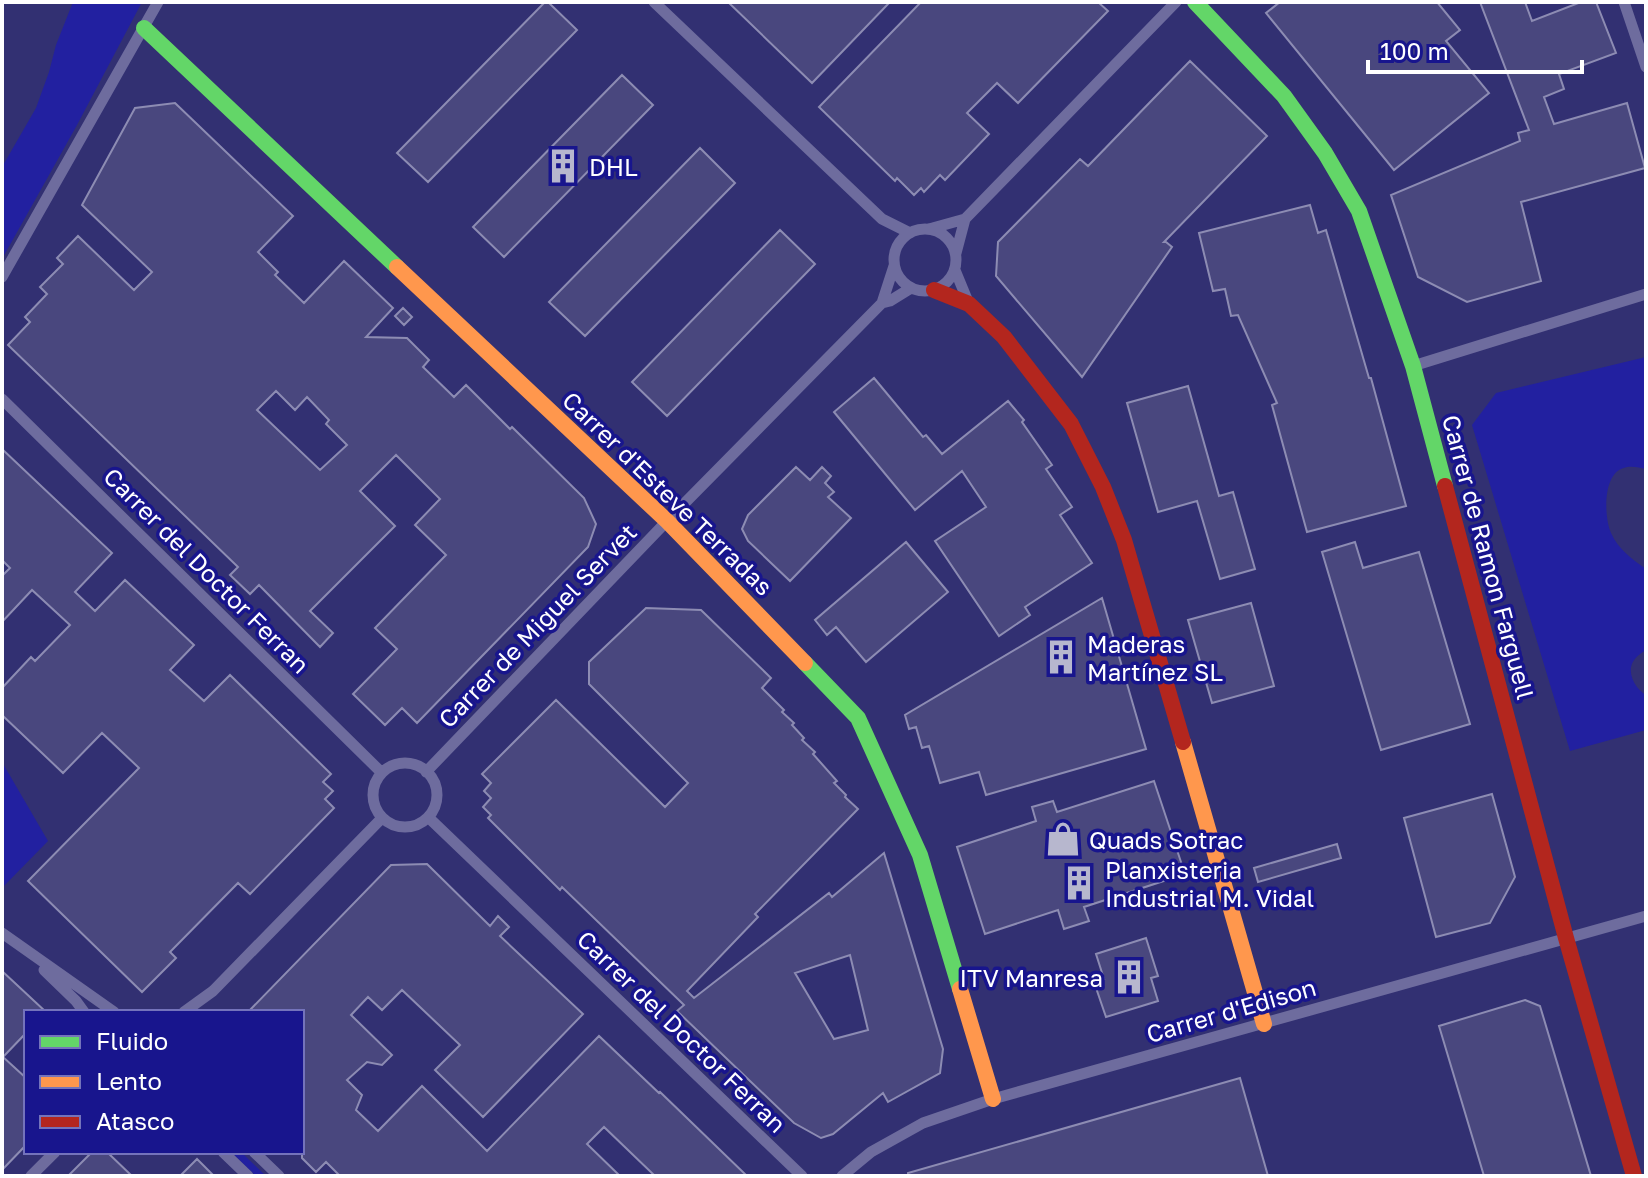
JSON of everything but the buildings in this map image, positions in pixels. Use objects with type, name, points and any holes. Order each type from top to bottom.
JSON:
[{"type":"street","points":[[2,277],[158,2]]},
{"type":"street","points":[[654,2],[882,219],[910,233]]},
{"type":"street","points":[[969,304],[955,270],[965,219],[1176,2]]},
{"type":"street","name":"Carrer de Ramon Farguell","points":[[1195,2],[1284,96],[1325,153],[1359,211],[1413,366],[1566,938],[1634,1176]]},
{"type":"street","points":[[1624,2],[1646,67]]},
{"type":"street","name":"Carrer d'Esteve Terradas","points":[[144,28],[667,521],[858,718],[920,855],[993,1099]]},
{"type":"street","points":[[882,219],[897,247]]},
{"type":"street","points":[[955,270],[947,283],[934,290],[911,288],[900,278],[894,265],[897,247],[902,239],[919,229],[965,219]]},
{"type":"street","points":[[929,229],[947,238],[956,255]]},
{"type":"street","name":"Carrer de Miguel Servet","points":[[426,772],[882,303],[894,265]]},
{"type":"street","name":"Carrer de Miguel Servet","points":[[882,303],[911,288]]},
{"type":"street","points":[[934,290],[969,304],[1004,337],[1071,424],[1103,487],[1124,540],[1264,1024]]},
{"type":"street","points":[[1413,366],[1646,294]]},
{"type":"street","name":"Carrer del Doctor Ferran","points":[[2,399],[382,773]]},
{"type":"street","points":[[405,764],[417,766],[426,772],[435,784],[437,796],[428,817],[421,823],[407,827],[395,826],[382,818],[373,796],[374,786],[382,773],[405,764]]},
{"type":"street","name":"Carrer del Doctor Ferran","points":[[428,817],[802,1176]]},
{"type":"street","points":[[187,1010],[213,991],[382,818]]},
{"type":"street","name":"Carrer d'Edison","points":[[842,1176],[871,1152],[923,1123],[993,1099],[1646,916]]},
{"type":"street","points":[[2,933],[111,1010]]},
{"type":"street","points":[[15,942],[83,1010]]},
{"type":"street","points":[[204,1010],[213,991]]},
{"type":"street","points":[[31,1176],[53,1154]]},
{"type":"street","points":[[225,1154],[248,1176]]},
{"type":"street","points":[[256,1154],[279,1176]]},
{"type":"shaded area","points":[[73,2],[142,2],[2,259],[2,167],[36,108]]},
{"type":"shaded area","points":[[1646,357],[1646,469],[1627,467],[1615,473],[1608,489],[1606,508],[1617,544],[1646,569],[1646,650],[1633,661],[1631,671],[1637,687],[1646,697],[1646,730],[1570,751],[1472,425],[1496,393]]},
{"type":"shaded area","points":[[2,762],[48,841],[2,888]]},
{"type":"shaded area","points":[[233,1154],[243,1154],[266,1176],[256,1176]]},
{"type":"traffic: fast","points":[[1195,2],[1284,96],[1325,153],[1359,211],[1413,366],[1445,486]]},
{"type":"traffic: fast","points":[[144,28],[397,267]]},
{"type":"traffic: fast","points":[[805,663],[858,718],[920,855],[960,989]]},
{"type":"traffic: slow","points":[[397,267],[667,521],[805,663]]},
{"type":"traffic: slow","points":[[1183,742],[1264,1024]]},
{"type":"traffic: slow","points":[[960,989],[993,1099]]},
{"type":"traffic: jam","points":[[934,290],[969,304],[1004,337],[1071,424],[1103,487],[1124,540],[1183,742]]},
{"type":"traffic: jam","points":[[1445,486],[1566,938],[1634,1176]]},
{"type":"place","name":"DHL","points":[[563,166]]},
{"type":"place","name":"Maderas Martínez SL","points":[[1061,657]]},
{"type":"place","name":"Quads Sotrac","points":[[1063,839]]},
{"type":"place","name":"Planxisteria Industrial M. Vidal","points":[[1079,883]]},
{"type":"place","name":"ITV Manresa","points":[[1129,977]]}]
